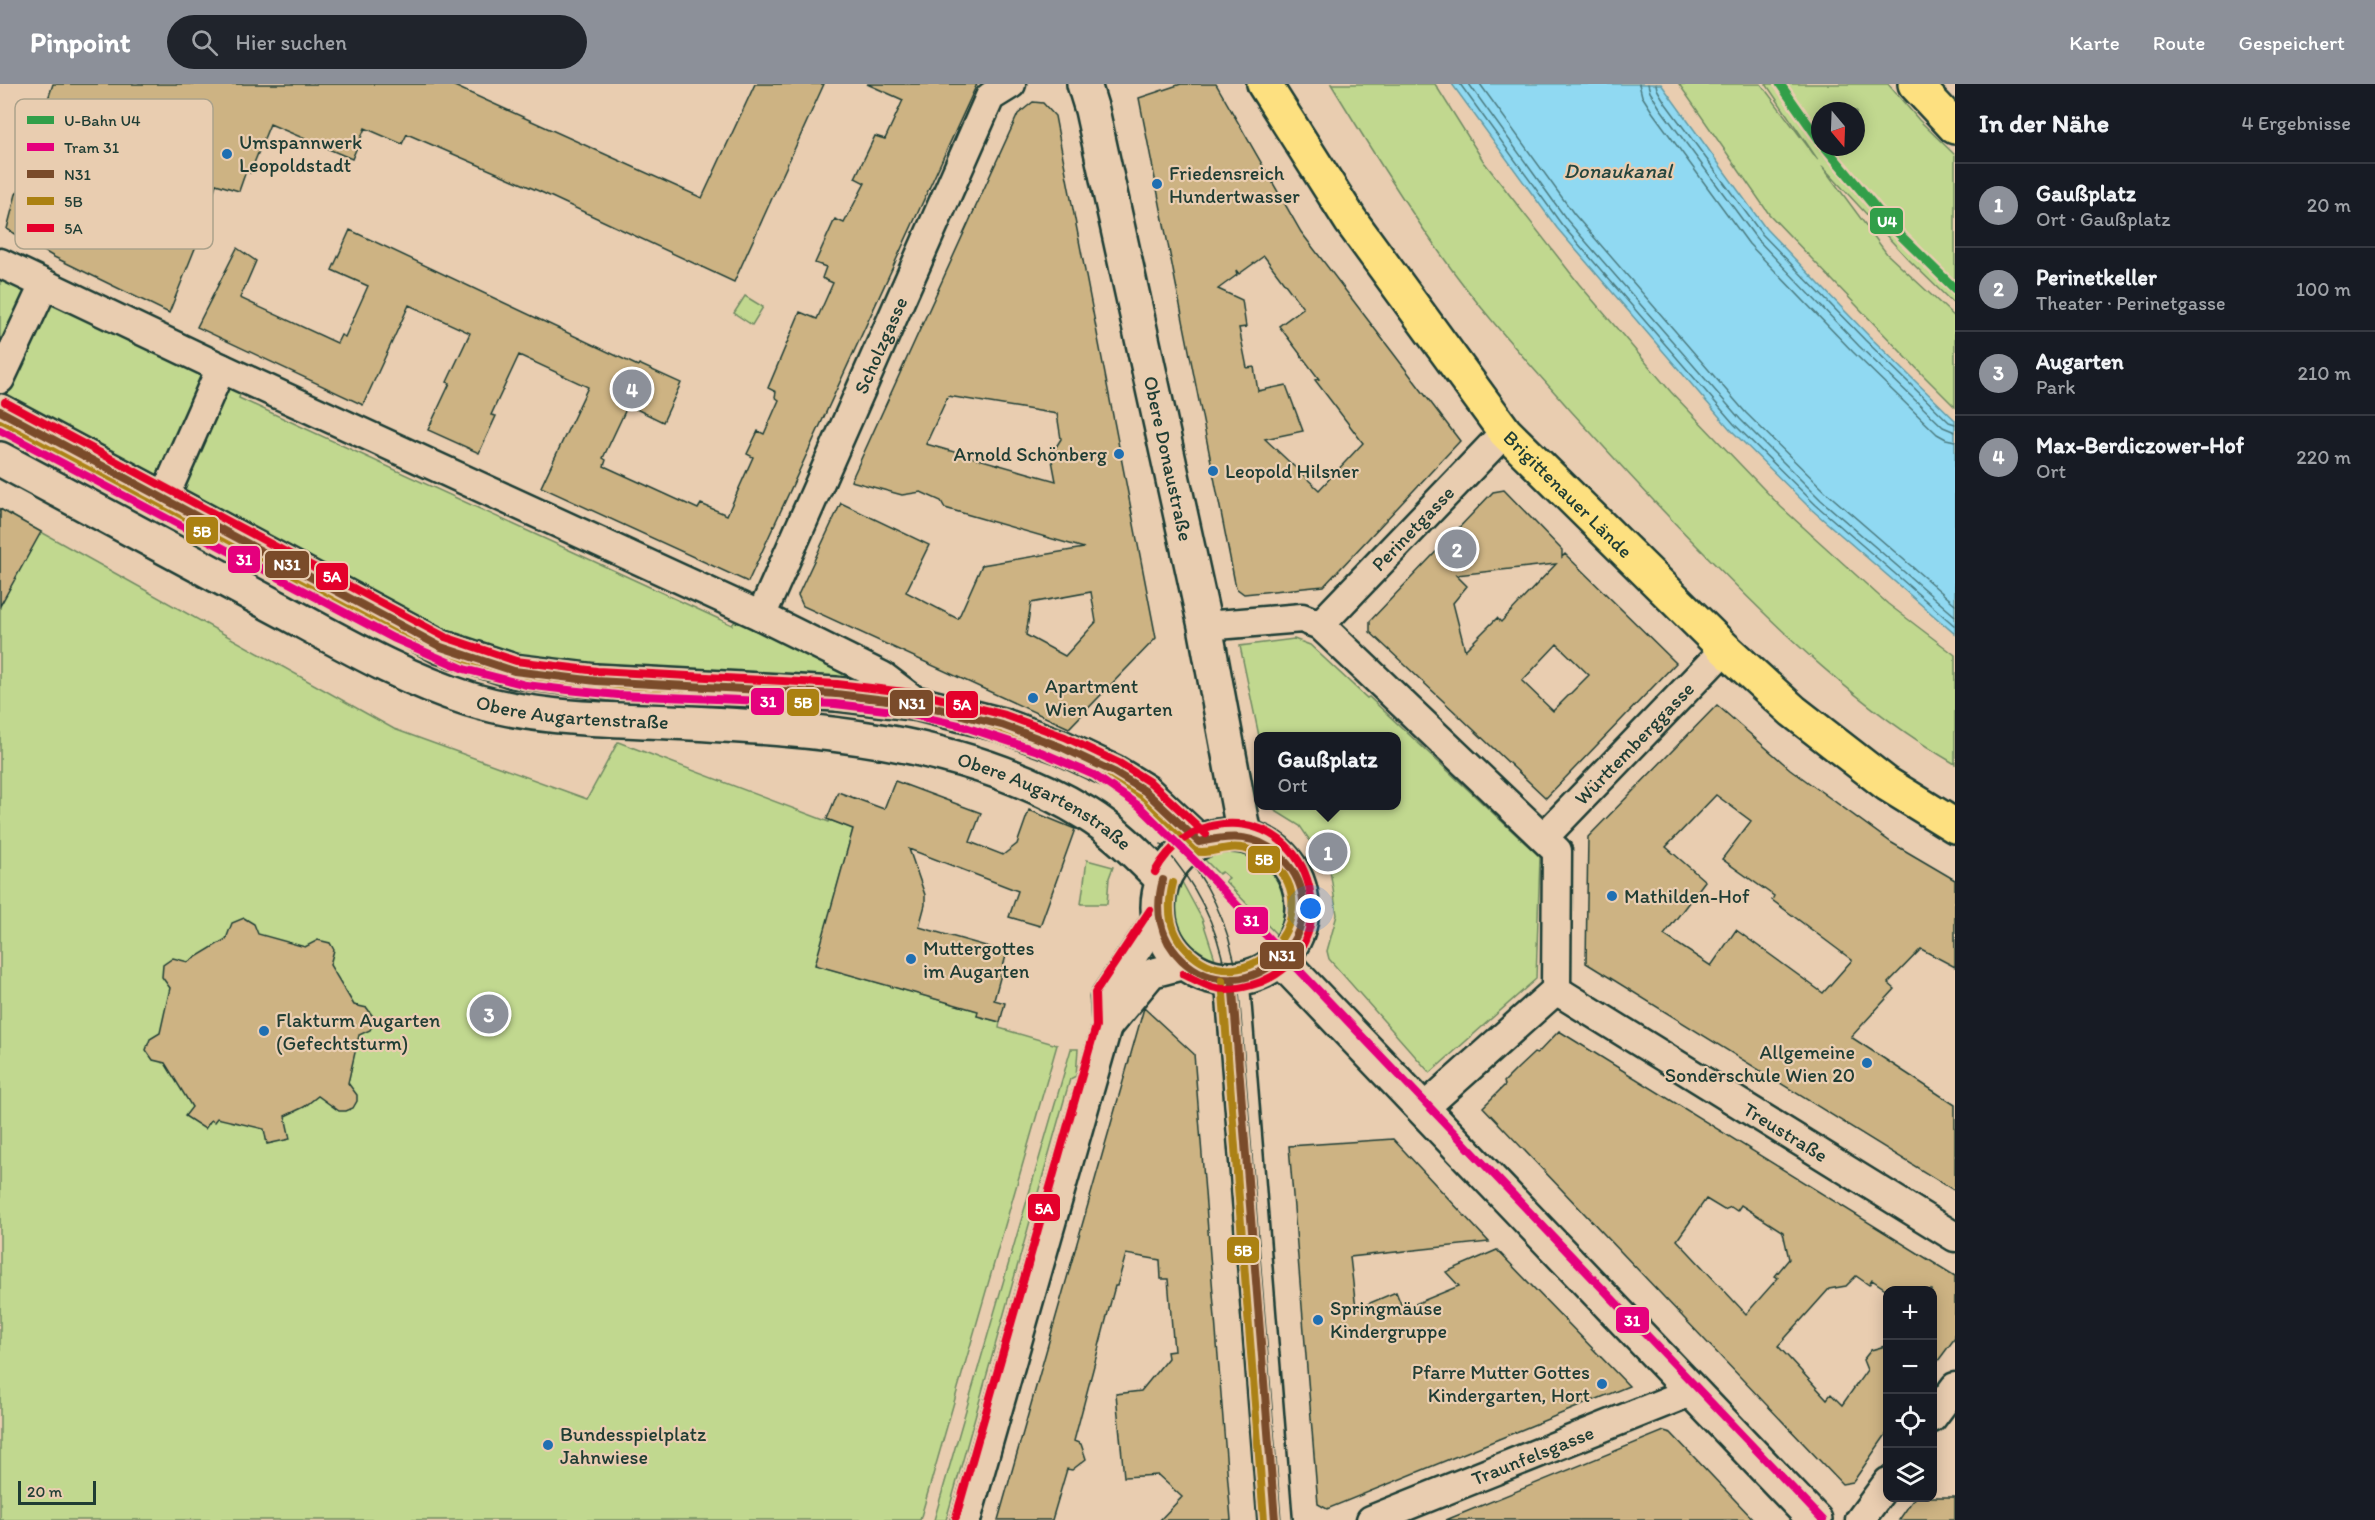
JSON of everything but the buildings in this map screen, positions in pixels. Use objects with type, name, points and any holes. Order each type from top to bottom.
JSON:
[{"type":"main road","name":"Brigittenauer Lände","points":[[1264,84],[1351,221],[1505,432],[1725,649],[1793,711],[1887,784],[1955,826]]},
{"type":"main road","points":[[1915,84],[1955,127]]},
{"type":"street","name":"Scholzgasse","points":[[761,616],[990,97],[1011,84]]},
{"type":"street","name":"Obere Donaustraße","points":[[1084,84],[1092,110],[1205,626],[1244,836]]},
{"type":"street","name":"Obere Augartenstraße","points":[[0,262],[221,368],[761,616],[882,676],[919,704]]},
{"type":"street","points":[[0,379],[44,285]]},
{"type":"street","points":[[163,500],[221,368]]},
{"type":"street","name":"Obere Augartenstraße","points":[[0,411],[441,647],[514,671],[596,681],[836,694],[919,704],[1002,725],[1061,747],[1114,772],[1145,791],[1199,842]]},
{"type":"street","name":"Perinetgasse","points":[[1320,625],[1505,432]]},
{"type":"street","name":"Obere Augartenstraße","points":[[0,459],[395,670],[470,699],[550,717],[767,727],[813,732],[865,739],[963,759],[1035,785],[1086,813],[1132,849],[1163,880]]},
{"type":"street","points":[[1205,626],[1302,618],[1320,625],[1557,851],[1556,990],[1424,1108]]},
{"type":"street","name":"Württemberggasse","points":[[1544,837],[1725,649]]},
{"type":"street","points":[[1225,834],[1244,836],[1264,842],[1281,855],[1294,872],[1301,891],[1302,913],[1298,933],[1280,959],[1272,966],[1253,975],[1232,979],[1204,974],[1187,964],[1168,943],[1159,916],[1159,897],[1163,880],[1176,859],[1199,842],[1225,834]]},
{"type":"street","points":[[966,1520],[1107,1027],[1105,997],[1159,916]]},
{"type":"street","points":[[1280,959],[1815,1520]]},
{"type":"street","points":[[1107,1027],[1152,973],[1187,964]]},
{"type":"street","points":[[1232,979],[1275,1520]]},
{"type":"street","name":"Treustraße","points":[[1556,990],[1955,1237]]},
{"type":"street","points":[[1937,1411],[1955,1387]]},
{"type":"street","name":"Traunfelsgasse","points":[[1371,1520],[1693,1391]]},
{"type":"street","points":[[1860,1520],[1883,1488]]},
{"type":"green space","points":[[1331,84],[1435,84],[1484,162],[1579,284],[1671,392],[1781,507],[1888,604],[1955,655],[1955,764],[1886,718],[1821,666],[1731,581],[1619,464],[1520,353],[1455,274],[1398,190]]},
{"type":"green space","points":[[1679,84],[1761,84],[1811,151],[1811,156],[1815,156],[1818,160],[1815,156],[1865,156],[1865,102],[1811,102],[1811,150],[1766,84],[1888,84],[1919,120],[1955,155],[1955,305],[1908,259],[1822,166],[1887,254],[1955,317],[1955,407],[1769,214]]},
{"type":"green space","points":[[0,275],[241,391],[239,398],[732,625],[736,620],[866,679],[865,683],[556,665],[502,656],[398,617],[0,399]]},
{"type":"green space","points":[[745,296],[763,307],[752,325],[734,313]]},
{"type":"green space","points":[[0,509],[394,729],[587,799],[618,742],[853,829],[816,965],[978,1011],[977,1016],[1000,1022],[999,1028],[1057,1045],[920,1520],[0,1520]]},
{"type":"green space","points":[[1294,639],[1310,645],[1540,857],[1536,979],[1430,1073],[1329,959],[1327,951],[1337,915],[1330,870],[1300,826],[1274,810],[1401,810],[1401,732],[1258,732],[1240,646]]},
{"type":"green space","points":[[1229,851],[1259,860],[1270,868],[1278,879],[1285,905],[1283,920],[1277,935],[1225,881],[1229,878],[1222,872],[1219,874],[1204,859]]},
{"type":"green space","points":[[1087,860],[1113,867],[1109,878],[1107,904],[1081,904]]},
{"type":"green space","points":[[1182,882],[1202,919],[1215,959],[1193,946],[1180,928],[1177,906]]},
{"type":"green space","points":[[1071,1049],[1078,1049],[1076,1076],[1070,1079],[946,1520],[934,1520]]},
{"type":"water","name":"Donaukanal","points":[[1452,84],[1661,84],[1766,229],[1869,336],[1955,420],[1955,634],[1811,509],[1730,429],[1557,228]]},
{"type":"tram line","name":"31","points":[[0,430],[393,638],[464,669],[526,685],[618,695],[835,704],[894,711],[959,725],[1041,752],[1094,775],[1139,806],[1197,863],[1823,1520]]},
{"type":"tram line","points":[[1171,837],[1196,870],[1215,903],[1229,939],[1238,979],[1281,1520]]},
{"type":"tram line","points":[[1161,844],[1184,873],[1202,903],[1216,937],[1225,972],[1270,1520]]},
{"type":"metro line","name":"U4","points":[[1780,84],[1811,128]]},
{"type":"metro line","name":"U4","points":[[1832,156],[1890,225],[1955,289]]},
{"type":"transit line","name":"5A","points":[[5,402],[445,637],[516,661],[597,671],[837,684],[922,694],[1005,715],[1065,737],[1119,763],[1151,783],[1206,834]]},
{"type":"transit line","name":"N31","points":[[0,411],[441,647],[514,671],[596,681],[836,694],[919,704],[1002,725],[1061,747],[1114,772],[1145,791],[1199,842]]},
{"type":"transit line","name":"5B","points":[[0,423],[436,656],[513,681],[595,691],[835,704],[917,714],[999,735],[1057,757],[1109,781],[1139,799],[1194,851],[1208,852],[1236,847],[1244,848],[1279,869],[1291,893],[1291,918],[1280,941],[1262,959],[1238,968],[1213,967],[1187,950],[1176,935],[1170,910],[1173,883]]},
{"type":"transit line","name":"5A","points":[[1155,872],[1167,854],[1183,839],[1202,829],[1223,824],[1255,827],[1280,840],[1298,861],[1309,886],[1311,914],[1305,941],[1288,965],[1261,982],[1231,989],[1212,987],[1183,974]]},
{"type":"transit line","name":"N31","points":[[1163,880],[1159,902],[1161,923],[1168,942],[1182,960],[1208,976],[1234,979],[1260,972],[1281,957],[1296,936],[1303,911],[1299,885],[1283,859],[1264,844],[1254,840],[1233,837],[1199,842]]},
{"type":"transit line","name":"5A","points":[[956,1517],[1096,1026],[1095,993],[1150,910]]},
{"type":"transit line","name":"N31","points":[[1232,979],[1275,1520]]},
{"type":"transit line","name":"5B","points":[[1222,980],[1264,1520]]},
{"type":"place","name":"Umspannwerk Leopoldstadt","points":[[227,154]]},
{"type":"place","name":"Friedensreich Hundertwasser","points":[[1157,184]]},
{"type":"place","name":"Max-Berdiczower-Hof","points":[[632,389]]},
{"type":"place","name":"Arnold Schönberg","points":[[1119,454]]},
{"type":"place","name":"Leopold Hilsner","points":[[1213,471]]},
{"type":"place","name":"Perinetkeller","points":[[1457,549]]},
{"type":"place","name":"Apartment Wien Augarten","points":[[1033,698]]},
{"type":"place","name":"Gaußplatz","points":[[1328,852]]},
{"type":"place","name":"Mathilden-Hof","points":[[1612,896]]},
{"type":"place","name":"Muttergottes im Augarten","points":[[911,959]]},
{"type":"place","name":"Augarten","points":[[489,1014]]},
{"type":"place","name":"Flakturm Augarten (Gefechtsturm)","points":[[264,1031]]},
{"type":"place","name":"Allgemeine Sonderschule Wien 20","points":[[1867,1063]]},
{"type":"place","name":"Springmäuse Kindergruppe","points":[[1318,1320]]},
{"type":"place","name":"Pfarre Mutter Gottes Kindergarten, Hort","points":[[1602,1384]]},
{"type":"place","name":"Bundesspielplatz Jahnwiese","points":[[548,1445]]}]
